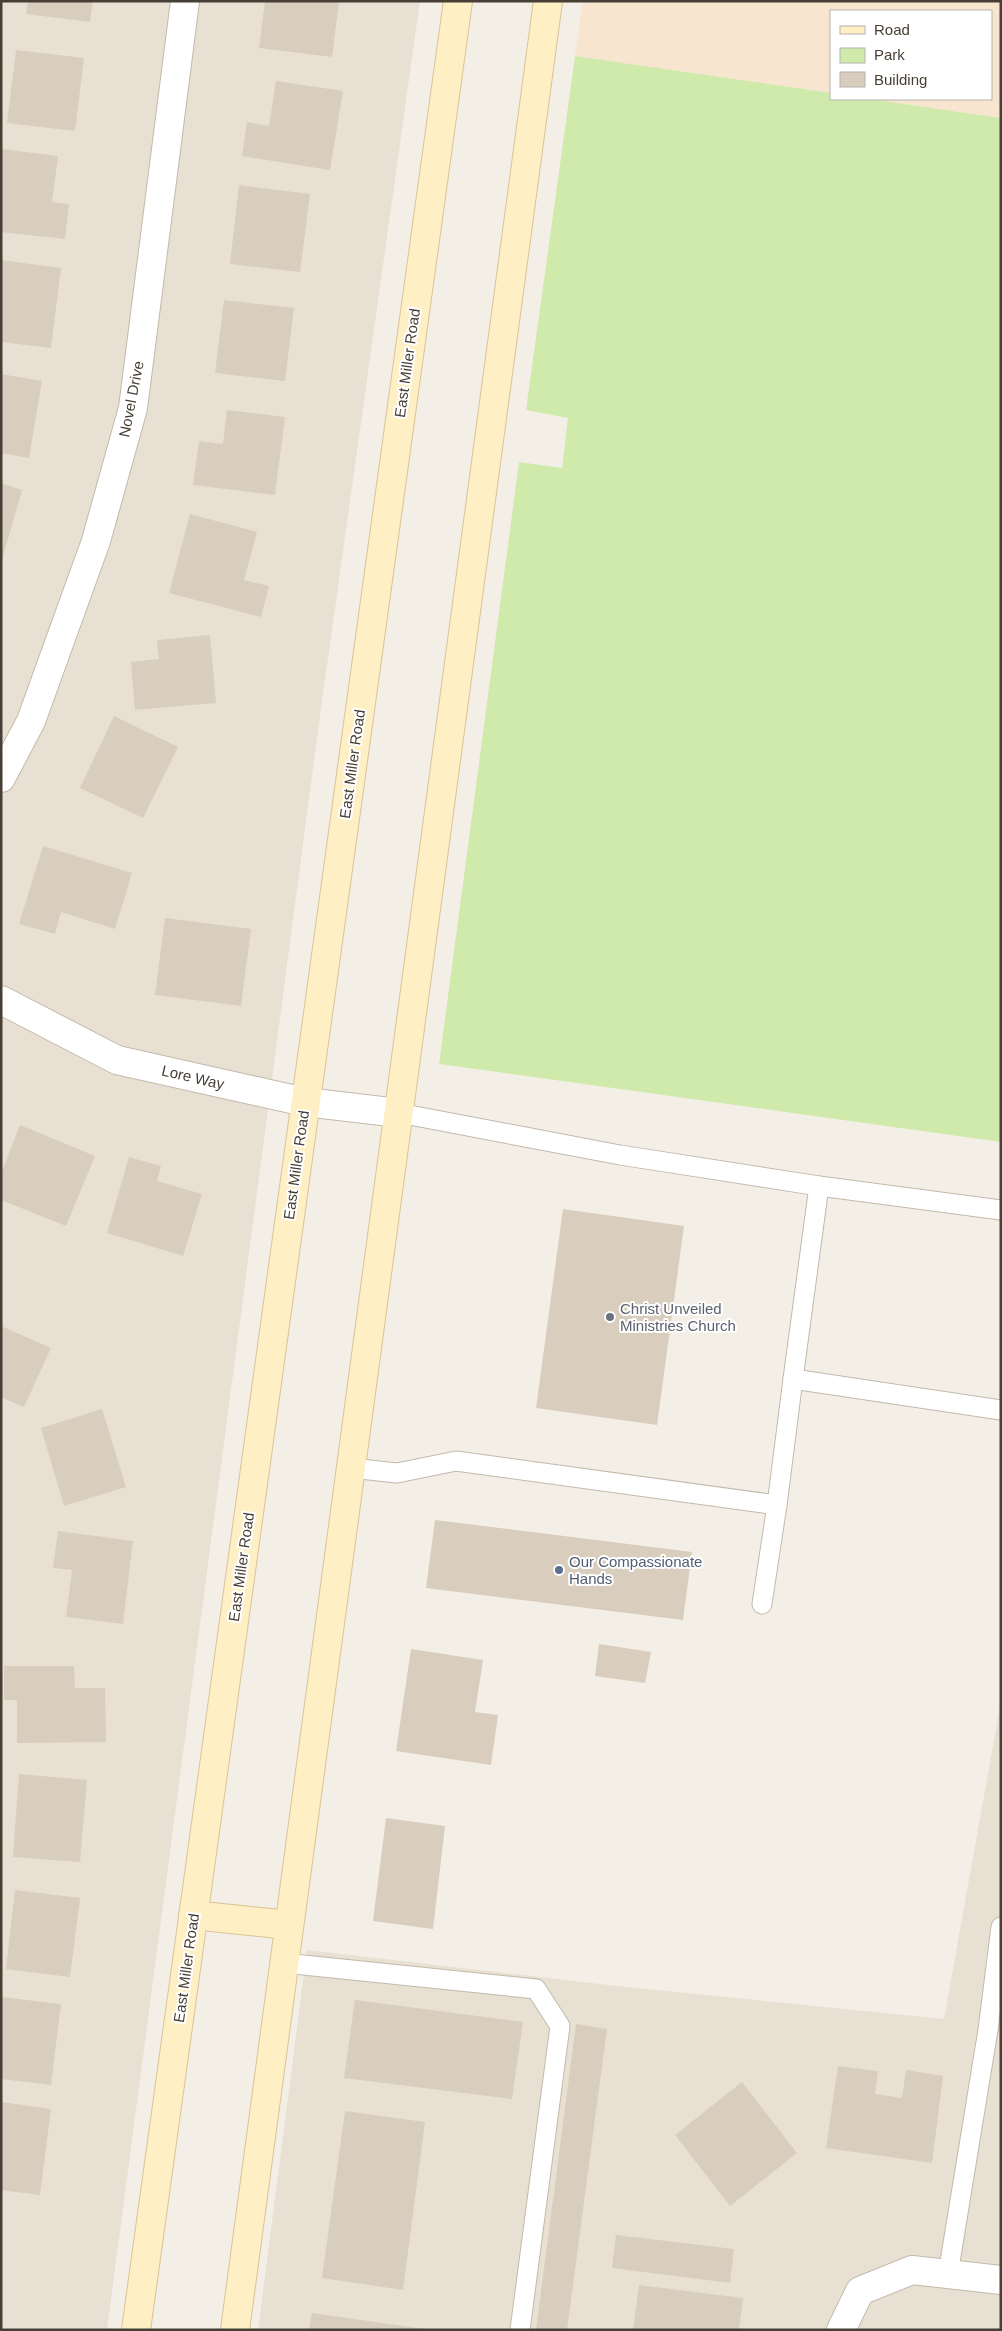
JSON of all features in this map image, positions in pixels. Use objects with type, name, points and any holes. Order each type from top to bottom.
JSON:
[{"type":"main road","name":"East Miller Road","points":[[136,2330],[458,1]]},
{"type":"main road","points":[[235,2330],[548,1]]},
{"type":"main road","points":[[193,1915],[290,1925]]},
{"type":"street","name":"Novel Drive","points":[[1,778],[31,721],[96,541],[133,408],[185,1]]},
{"type":"street","name":"Lore Way","points":[[1,1000],[117,1060],[305,1102],[399,1113]]},
{"type":"street","points":[[841,2330],[860,2291],[912,2270],[1001,2280]]},
{"type":"lane","points":[[399,1113],[620,1155],[819,1186],[1001,1210]]},
{"type":"lane","points":[[762,1604],[819,1186]]},
{"type":"lane","points":[[793,1379],[1001,1410]]},
{"type":"lane","points":[[351,1468],[397,1474],[456,1461],[777,1505]]},
{"type":"lane","points":[[948,2274],[988,2030],[1001,1926]]},
{"type":"lane","points":[[284,1963],[536,1989],[560,2026],[520,2330]]},
{"type":"shaded area","points":[[1,1],[420,1],[319,723],[107,2330],[1,2330]]},
{"type":"shaded area","points":[[583,1],[1001,1],[1001,118],[876,100],[992,100],[992,10],[830,10],[830,93],[575,56]]},
{"type":"shaded area","points":[[1001,1701],[1001,2330],[258,2330],[307,1950],[617,1986],[944,2019]]},
{"type":"green space","points":[[575,56],[830,93],[830,100],[876,100],[1001,118],[1001,1142],[439,1064],[519,462],[562,468],[568,418],[526,410]]},
{"type":"building","points":[[28,1],[93,1],[90,22],[26,14]]},
{"type":"building","points":[[265,1],[339,1],[332,57],[259,48]]},
{"type":"building","points":[[16,50],[84,58],[75,131],[7,123]]},
{"type":"building","points":[[276,81],[343,91],[330,170],[242,156],[247,122],[269,126]]},
{"type":"building","points":[[1,149],[58,156],[52,202],[69,204],[65,239],[1,232]]},
{"type":"building","points":[[239,185],[310,194],[300,272],[230,264]]},
{"type":"building","points":[[1,260],[61,268],[51,348],[1,342]]},
{"type":"building","points":[[224,300],[294,308],[285,381],[215,373]]},
{"type":"building","points":[[1,374],[42,381],[29,458],[1,453]]},
{"type":"building","points":[[227,410],[285,417],[275,495],[193,485],[199,441],[223,444]]},
{"type":"building","points":[[1,483],[22,490],[2,560],[1,560]]},
{"type":"building","points":[[190,514],[257,532],[244,580],[269,586],[261,617],[169,593]]},
{"type":"building","points":[[210,635],[216,703],[135,710],[131,662],[159,659],[157,640]]},
{"type":"building","points":[[114,716],[178,747],[143,818],[80,788]]},
{"type":"building","points":[[43,846],[132,873],[115,929],[61,912],[55,934],[19,924]]},
{"type":"building","points":[[165,918],[251,929],[241,1006],[155,995]]},
{"type":"building","points":[[20,1125],[95,1156],[66,1226],[1,1200],[1,1174]]},
{"type":"building","points":[[129,1157],[161,1166],[157,1181],[202,1194],[183,1256],[107,1233]]},
{"type":"building","name":"Christ Unveiled Ministries Church","points":[[563,1209],[684,1226],[657,1425],[536,1408]]},
{"type":"building","points":[[1,1326],[51,1348],[24,1407],[1,1397]]},
{"type":"building","points":[[102,1409],[126,1487],[64,1506],[41,1428]]},
{"type":"building","name":"Our Compassionate Hands","points":[[435,1520],[692,1552],[683,1620],[426,1588]]},
{"type":"building","points":[[58,1531],[133,1541],[123,1624],[66,1617],[72,1570],[53,1568]]},
{"type":"building","points":[[599,1644],[651,1652],[645,1683],[595,1676]]},
{"type":"building","points":[[411,1649],[483,1660],[475,1712],[498,1715],[491,1765],[396,1751]]},
{"type":"building","points":[[4,1666],[74,1666],[75,1688],[105,1688],[106,1742],[17,1743],[17,1700],[4,1700]]},
{"type":"building","points":[[19,1774],[87,1780],[80,1862],[13,1857]]},
{"type":"building","points":[[386,1818],[445,1826],[433,1929],[373,1921]]},
{"type":"building","points":[[15,1890],[80,1898],[70,1977],[6,1969]]},
{"type":"building","points":[[1,1997],[61,2004],[51,2085],[1,2079]]},
{"type":"building","points":[[355,2000],[523,2022],[512,2099],[344,2078]]},
{"type":"building","points":[[576,2024],[607,2029],[567,2330],[536,2330]]},
{"type":"building","points":[[838,2066],[878,2071],[875,2094],[902,2098],[906,2070],[943,2076],[932,2163],[826,2148]]},
{"type":"building","points":[[742,2082],[797,2153],[730,2206],[675,2135]]},
{"type":"building","points":[[1,2102],[51,2109],[40,2195],[1,2190]]},
{"type":"building","points":[[345,2111],[425,2122],[403,2290],[322,2278]]},
{"type":"building","points":[[616,2235],[734,2249],[730,2283],[612,2268]]},
{"type":"building","points":[[639,2285],[743,2298],[739,2330],[633,2330]]},
{"type":"building","points":[[312,2313],[425,2329],[425,2330],[309,2330]]},
{"type":"place","name":"Christ Unveiled Ministries Church","points":[[610,1317]]},
{"type":"place","name":"Our Compassionate Hands","points":[[559,1570]]}]
